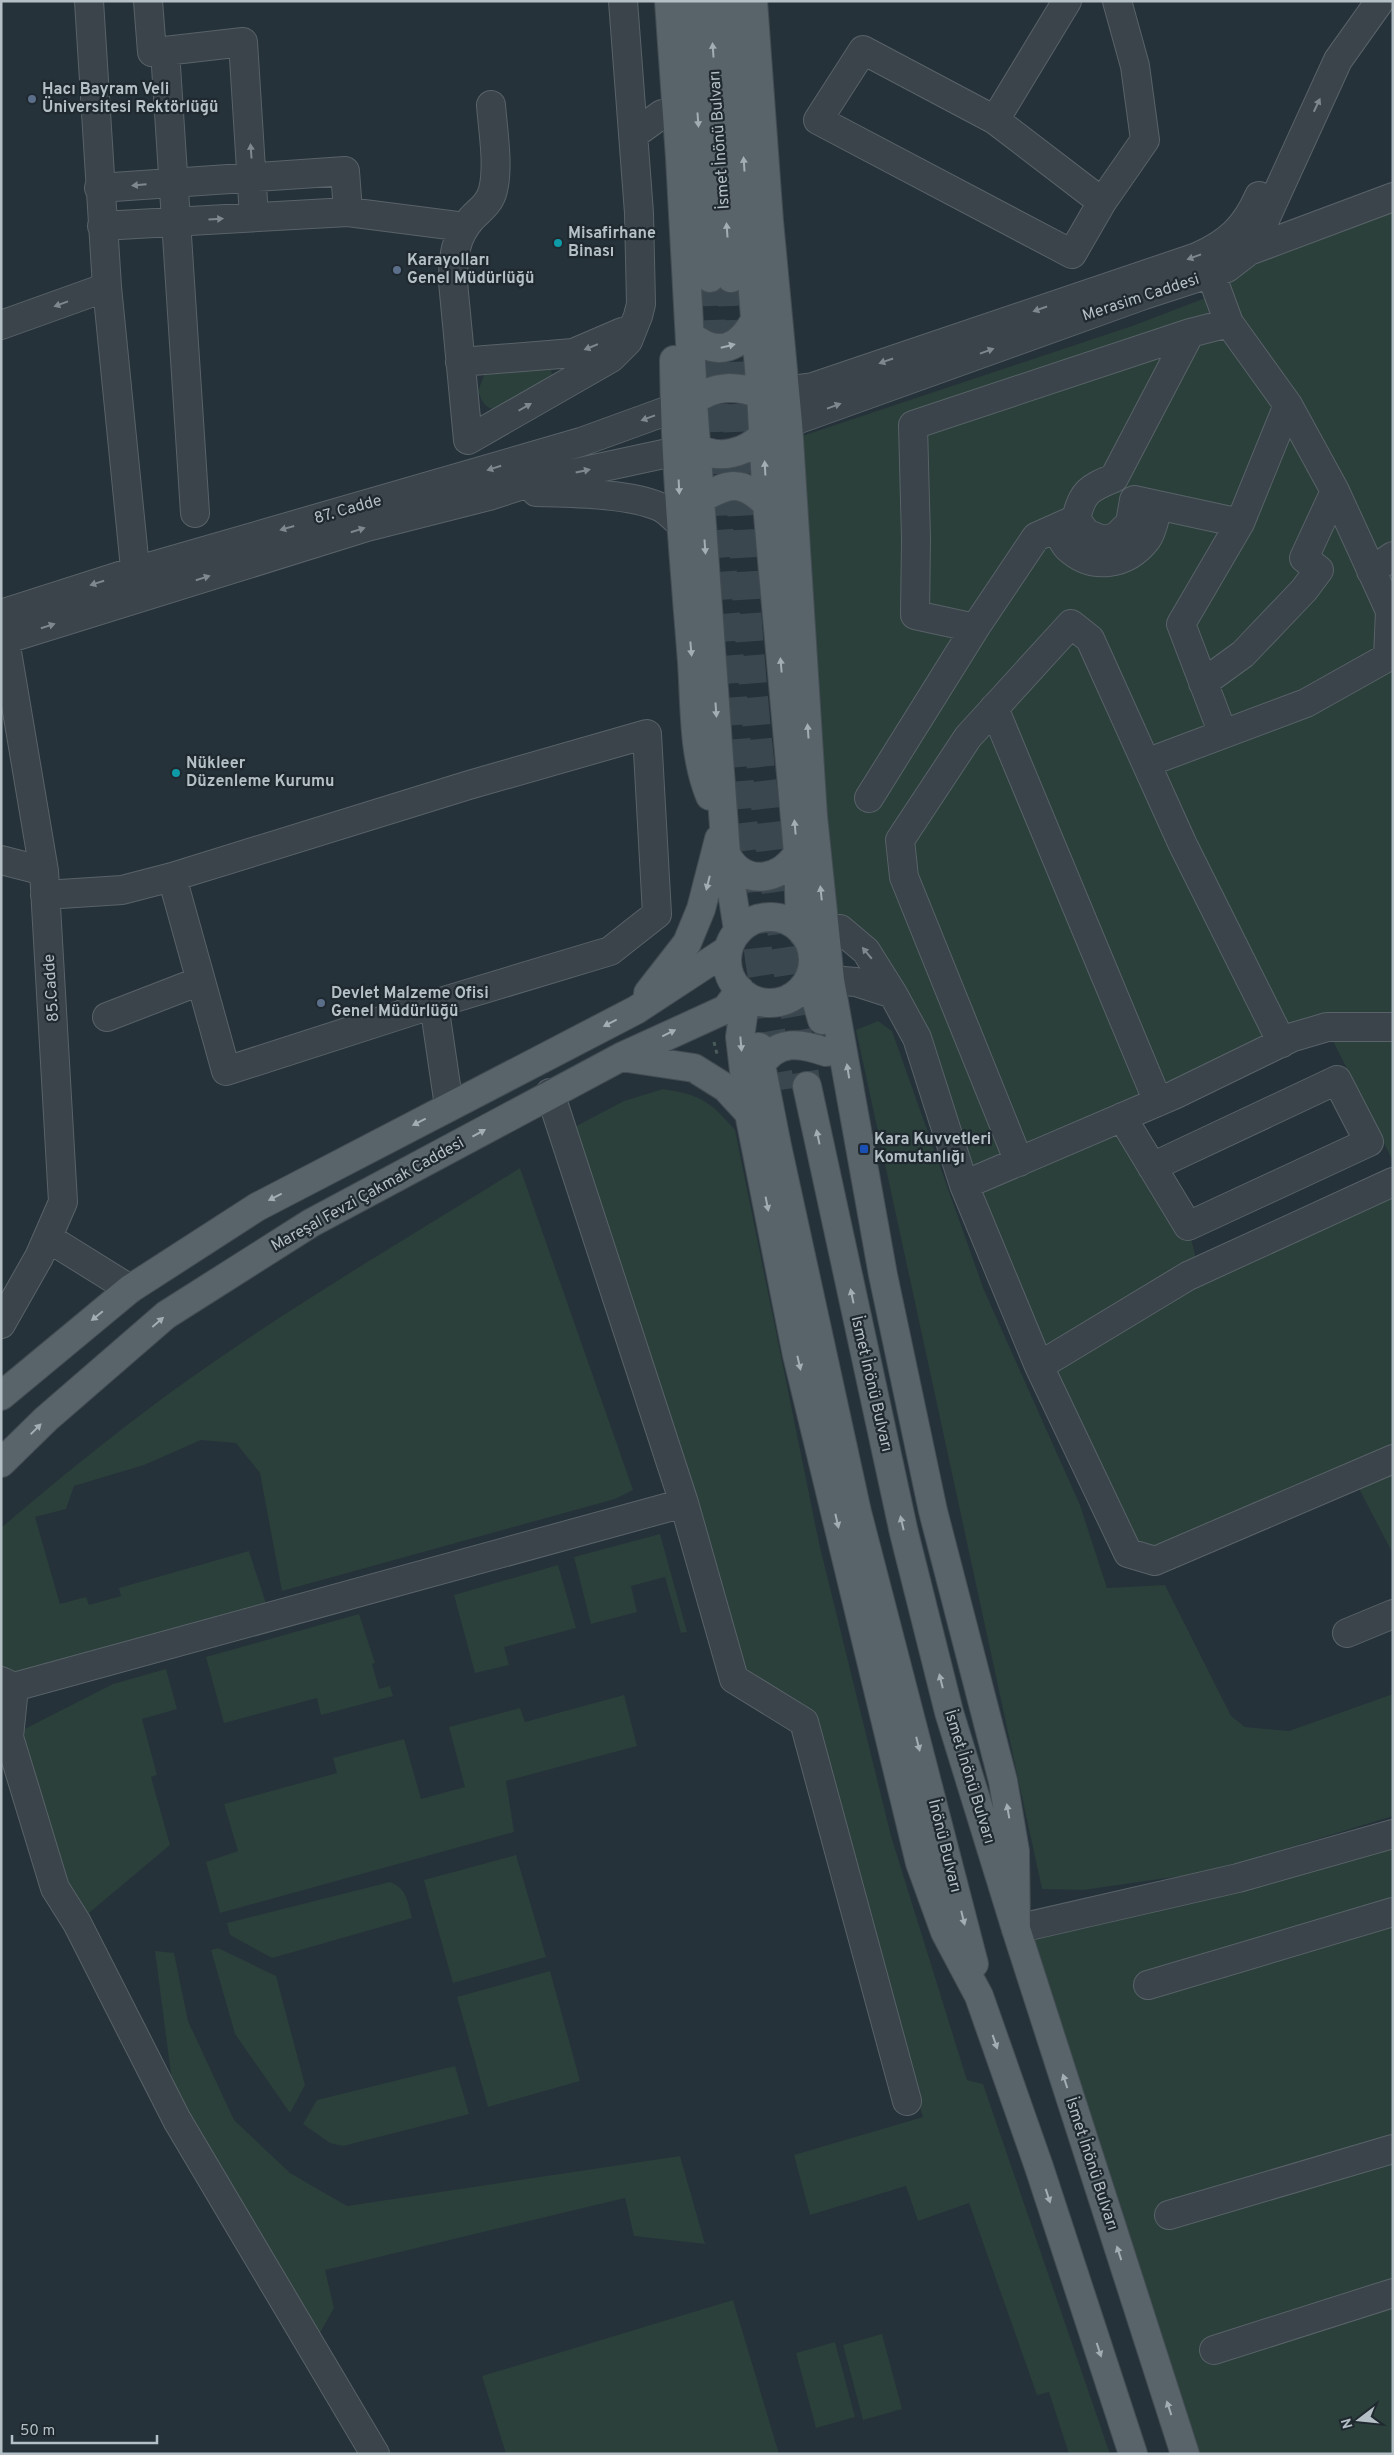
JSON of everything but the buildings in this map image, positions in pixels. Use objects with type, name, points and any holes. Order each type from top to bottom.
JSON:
[{"type":"main road","points":[[653,1],[673,289],[687,448],[681,524],[697,736],[704,782],[715,808],[724,818]]},
{"type":"main road","points":[[668,1],[680,158],[690,335],[684,405]]},
{"type":"main road","name":"İsmet İnönü Bulvarı","points":[[689,1],[720,278],[709,1]]},
{"type":"main road","points":[[730,1],[756,318],[774,393],[788,423],[813,816],[810,930]]},
{"type":"main road","points":[[753,1],[768,220],[774,393],[763,435],[767,504],[798,853],[817,977],[826,1052],[882,1336],[1016,1929]]},
{"type":"main road","points":[[690,335],[712,348],[724,348],[744,338],[756,318]]},
{"type":"main road","points":[[684,405],[707,392],[726,387],[774,393]]},
{"type":"main road","points":[[687,448],[704,452],[732,453],[753,446],[763,435]]},
{"type":"main road","points":[[687,448],[701,499],[732,941],[728,971],[734,984],[747,996],[768,1004],[787,1000],[817,977]]},
{"type":"main road","points":[[701,499],[724,488],[742,486],[753,490],[767,504]]},
{"type":"main road","points":[[636,1010],[687,943],[701,910],[724,818]]},
{"type":"main road","points":[[726,854],[736,869],[752,878],[763,878],[792,863],[798,853]]},
{"type":"main road","points":[[1,1396],[130,1289],[257,1206],[636,1010],[732,941],[748,921],[768,916],[788,920],[810,930]]},
{"type":"main road","points":[[817,977],[876,1238],[932,1511],[1002,1780],[1015,1851],[1016,1929]]},
{"type":"main road","points":[[747,996],[857,1512],[906,1697]]},
{"type":"main road","points":[[747,996],[740,1037],[749,1113],[797,1355],[920,1863],[945,1932],[980,1996],[1132,2451]]},
{"type":"main road","name":"Mareşal Fevzi Çakmak Caddesi","points":[[1,1463],[46,1419],[166,1315],[311,1223],[428,1162],[550,1093],[680,1028],[710,1018],[747,996]]},
{"type":"main road","points":[[761,1065],[767,1054],[778,1048],[792,1045],[809,1046],[826,1052]]},
{"type":"main road","points":[[621,1057],[694,1068],[726,1088],[749,1113]]},
{"type":"main road","name":"İsmet İnönü Bulvarı","points":[[906,1697],[794,1088],[949,1712],[1016,1929],[1185,2454]]},
{"type":"main road","name":"İnönü Bulvarı","points":[[906,1697],[977,1976],[980,1996]]},
{"type":"street","points":[[88,1],[107,287],[138,598]]},
{"type":"street","points":[[148,1],[152,52],[243,42],[253,177],[254,217]]},
{"type":"street","points":[[491,105],[494,156],[493,191],[486,206],[465,227],[457,239],[453,258],[453,282],[468,440],[610,358],[628,341],[635,326],[641,304],[641,250],[624,1]]},
{"type":"street","points":[[995,120],[1067,1]]},
{"type":"street","points":[[1102,202],[995,120],[863,50],[818,120],[1072,254],[1102,202],[1145,140],[1135,66],[1117,1]]},
{"type":"street","name":"Merasim Caddesi","points":[[774,393],[812,387],[1197,257],[1220,246],[1234,235],[1246,220],[1257,200],[1323,48],[1356,1]]},
{"type":"street","name":"Merasim Caddesi","points":[[763,435],[788,423],[1144,295],[1227,268],[1249,251],[1258,236],[1338,60],[1380,1]]},
{"type":"street","points":[[165,51],[195,513]]},
{"type":"street","points":[[633,136],[662,114]]},
{"type":"street","points":[[99,188],[345,172],[348,212]]},
{"type":"street","points":[[1220,246],[1249,251],[1393,197]]},
{"type":"street","points":[[102,226],[348,212],[465,227]]},
{"type":"street","points":[[1146,763],[1306,703],[1388,657],[1390,611],[1382,563],[1335,491],[1288,405],[1229,323],[1211,274]]},
{"type":"street","points":[[1,325],[107,287]]},
{"type":"street","points":[[975,628],[915,615],[916,539],[913,425],[1190,333],[1229,323]]},
{"type":"street","points":[[460,362],[573,353],[635,326]]},
{"type":"street","points":[[870,798],[975,628],[1036,537],[1066,523],[1080,500],[1093,486],[1114,478],[1190,333]]},
{"type":"street","name":"87. Cadde","points":[[2,632],[135,571],[572,445],[684,405]]},
{"type":"street","points":[[1223,734],[1181,624],[1240,524],[1288,405]]},
{"type":"street","name":"87. Cadde","points":[[2,632],[138,598],[367,527],[489,496],[529,482],[687,448]]},
{"type":"street","points":[[1114,478],[1146,503],[1240,524]]},
{"type":"street","points":[[489,496],[531,491],[574,493],[638,501],[661,507],[681,524]]},
{"type":"street","points":[[1204,683],[1244,654],[1304,590],[1319,570],[1304,558],[1335,491]]},
{"type":"street","points":[[1066,523],[1103,540],[1116,537],[1146,503]]},
{"type":"street","points":[[1019,1162],[904,877],[900,840],[968,737],[1071,624],[1090,639],[1183,845],[1282,1043]]},
{"type":"street","name":"85.Cadde","points":[[1,1324],[48,1238],[63,1202],[45,883],[2,632]]},
{"type":"street","points":[[994,708],[1158,1102]]},
{"type":"street","points":[[1,860],[45,883],[122,890],[172,877],[469,785],[647,734],[657,914],[610,951],[434,1004],[226,1071],[172,877]]},
{"type":"street","points":[[810,930],[840,929],[866,951],[893,994],[917,1038],[964,1185],[1039,1366],[1128,1553],[1155,1561],[1393,1459]]},
{"type":"street","points":[[817,977],[856,982],[893,994]]},
{"type":"street","points":[[107,1016],[200,981]]},
{"type":"street","points":[[434,1004],[449,1106]]},
{"type":"street","points":[[964,1185],[1158,1102],[1282,1043],[1327,1027],[1393,1026]]},
{"type":"street","points":[[1122,1117],[1152,1168],[1188,1226],[1369,1142],[1337,1080],[1152,1168]]},
{"type":"street","points":[[550,1093],[684,1503],[734,1679],[804,1722],[907,2101]]},
{"type":"street","points":[[1039,1366],[1188,1276],[1393,1182]]},
{"type":"street","points":[[48,1238],[130,1289]]},
{"type":"street","points":[[375,2454],[176,2120],[77,1923],[55,1888],[9,1737],[8,1684],[684,1503]]},
{"type":"street","points":[[1347,1632],[1393,1614]]},
{"type":"street","points":[[1016,1929],[1238,1878],[1393,1834]]},
{"type":"street","points":[[1148,1985],[1393,1912]]},
{"type":"street","points":[[1169,2215],[1393,2149]]},
{"type":"street","points":[[1214,2350],[1393,2294]]},
{"type":"green space","points":[[1393,197],[1393,1161],[1326,1027],[1122,1118],[1188,1226],[1199,1271],[1393,1182],[1393,1554],[1353,1477],[1155,1561],[1128,1553],[893,994],[824,929],[790,440],[1135,325],[1218,293],[1249,251]]},
{"type":"green space","points":[[546,365],[551,369],[552,377],[498,410],[490,408],[483,402],[478,391],[485,373]]},
{"type":"green space","points":[[878,1021],[892,1031],[984,1290],[1080,1505],[1107,1588],[1165,1585],[1231,1716],[1245,1727],[1289,1731],[1393,1694],[1393,1816],[1209,1872],[1083,1890],[1042,1889],[856,1030]]},
{"type":"green space","points":[[663,1089],[687,1094],[704,1101],[719,1112],[735,1130],[819,1543],[891,1836],[967,2080],[983,2084],[1110,2454],[1069,2454],[1049,2392],[1037,2395],[969,2203],[918,2221],[906,2186],[810,2215],[794,2155],[923,2117],[804,1722],[734,1679],[563,1133],[624,1101]]},
{"type":"green space","points":[[520,1168],[633,1490],[615,1499],[282,1591],[260,1473],[236,1443],[201,1440],[144,1465],[74,1486],[66,1509],[35,1517],[60,1604],[86,1597],[89,1605],[121,1596],[119,1588],[249,1551],[270,1616],[1,1681],[1,1528],[104,1443],[209,1365],[341,1278]]},
{"type":"green space","points":[[660,1534],[687,1632],[681,1633],[665,1577],[631,1586],[637,1612],[591,1624],[574,1557]]},
{"type":"green space","points":[[558,1565],[576,1628],[504,1647],[509,1665],[475,1673],[454,1595]]},
{"type":"green space","points":[[359,1614],[375,1663],[372,1664],[379,1689],[390,1686],[393,1696],[321,1715],[317,1698],[224,1723],[206,1657]]},
{"type":"green space","points":[[166,1669],[177,1709],[142,1719],[157,1775],[151,1777],[170,1845],[77,1923],[9,1737],[113,1684]]},
{"type":"green space","points":[[624,1695],[637,1746],[506,1781],[514,1832],[220,1913],[206,1862],[238,1851],[224,1804],[337,1773],[333,1758],[404,1739],[421,1799],[465,1787],[449,1727],[520,1708],[525,1722]]},
{"type":"green space","points":[[1393,1833],[1393,2454],[1186,2454],[1016,1929]]},
{"type":"green space","points":[[516,1855],[546,1957],[453,1983],[424,1880]]},
{"type":"green space","points":[[390,1882],[403,1892],[412,1918],[272,1958],[230,1935],[227,1923]]},
{"type":"green space","points":[[218,1948],[276,1976],[305,2085],[290,2113],[235,2034],[211,1950]]},
{"type":"green space","points":[[155,1951],[174,1953],[188,2021],[234,2120],[290,2173],[347,2206],[680,2156],[705,2244],[634,2236],[625,2198],[325,2270],[334,2308],[312,2347],[177,2120]]},
{"type":"green space","points":[[550,1971],[580,2081],[488,2107],[457,1997]]},
{"type":"green space","points":[[455,2066],[469,2114],[343,2146],[330,2143],[303,2124],[317,2100]]},
{"type":"green space","points":[[733,2300],[779,2454],[506,2454],[482,2376]]},
{"type":"green space","points":[[882,2334],[902,2409],[863,2420],[843,2345]]},
{"type":"green space","points":[[835,2342],[855,2417],[816,2428],[796,2353]]},
{"type":"tunnel","points":[[710,278],[719,525],[742,810],[759,959],[781,1090]]},
{"type":"tunnel","points":[[731,278],[743,537],[757,731],[778,905],[807,1086]]},
{"type":"place","name":"Hacı Bayram Veli Üniversitesi Rektörlüğü","points":[[32,99]]},
{"type":"place","name":"Misafirhane Binası","points":[[558,243]]},
{"type":"place","name":"Karayolları Genel Müdürlüğü","points":[[397,270]]},
{"type":"place","name":"Nükleer Düzenleme Kurumu","points":[[176,773]]},
{"type":"place","name":"Devlet Malzeme Ofisi Genel Müdürlüğü","points":[[321,1003]]},
{"type":"place","name":"Kara Kuvvetleri Komutanlığı","points":[[864,1149]]}]
